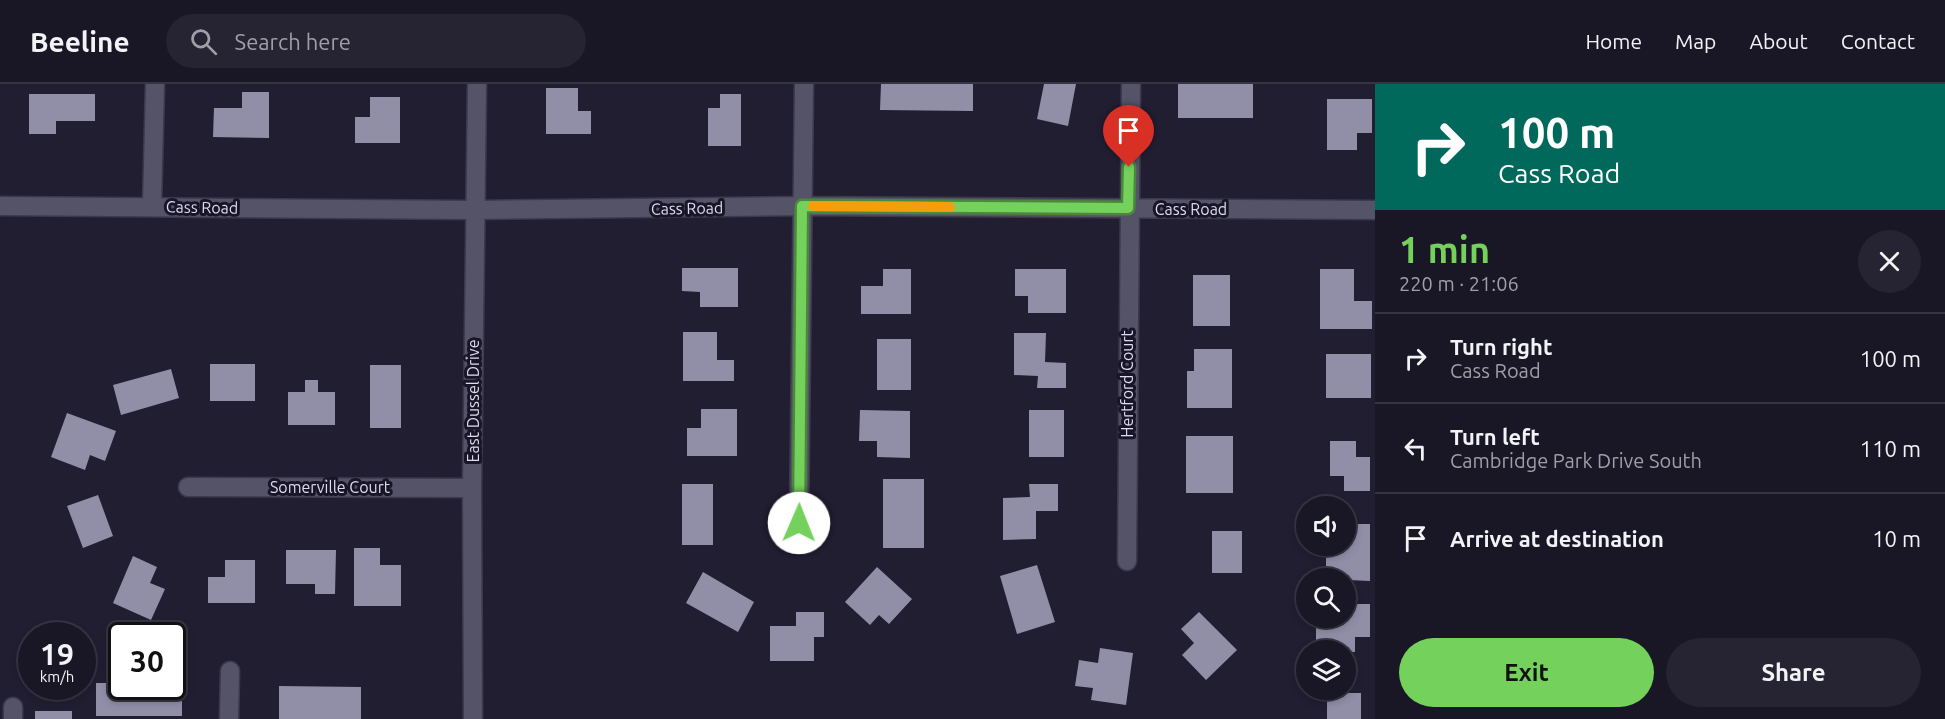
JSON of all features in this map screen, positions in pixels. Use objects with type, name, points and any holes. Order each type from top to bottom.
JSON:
[{"type":"street","points":[[152,206],[155,84]]},
{"type":"street","name":"East Dussel Drive","points":[[473,719],[472,488],[477,84]]},
{"type":"street","points":[[799,523],[804,84]]},
{"type":"street","name":"Hertford Court","points":[[1127,561],[1128,208],[1131,84]]},
{"type":"street","name":"Cass Road","points":[[0,206],[474,210],[802,206],[1375,210]]},
{"type":"street","name":"Somerville Court","points":[[188,487],[472,488]]},
{"type":"street","points":[[230,671],[230,719]]},
{"type":"building","points":[[881,84],[973,84],[973,111],[880,110]]},
{"type":"building","points":[[1044,84],[1076,84],[1068,126],[1037,119]]},
{"type":"building","points":[[1178,84],[1253,84],[1253,118],[1178,118]]},
{"type":"building","points":[[546,88],[578,88],[578,111],[591,111],[591,134],[546,134]]},
{"type":"building","points":[[242,92],[269,92],[269,138],[213,137],[214,108],[242,108]]},
{"type":"building","points":[[29,94],[95,94],[95,121],[56,121],[56,134],[29,134]]},
{"type":"building","points":[[720,94],[741,94],[741,146],[708,146],[708,108],[720,108]]},
{"type":"building","points":[[370,97],[400,97],[400,143],[355,143],[355,117],[370,117]]},
{"type":"building","points":[[1327,99],[1372,99],[1372,133],[1357,133],[1357,150],[1327,150]]},
{"type":"building","points":[[682,268],[738,268],[738,307],[700,307],[700,292],[682,291]]},
{"type":"building","points":[[883,269],[911,269],[911,314],[861,314],[861,286],[883,286]]},
{"type":"building","points":[[1015,269],[1066,269],[1066,313],[1028,313],[1028,296],[1015,296]]},
{"type":"building","points":[[1320,269],[1354,269],[1354,301],[1372,301],[1372,329],[1320,329]]},
{"type":"building","points":[[1193,275],[1230,275],[1230,326],[1193,326]]},
{"type":"building","points":[[683,332],[717,332],[717,360],[734,360],[734,381],[683,381]]},
{"type":"building","points":[[1014,333],[1046,333],[1045,362],[1066,363],[1066,388],[1037,388],[1038,376],[1014,375]]},
{"type":"building","points":[[877,339],[911,339],[911,390],[877,390]]},
{"type":"building","points":[[1194,349],[1232,349],[1232,408],[1187,408],[1187,371],[1194,371]]},
{"type":"building","points":[[1326,354],[1371,354],[1371,398],[1326,398]]},
{"type":"building","points":[[210,364],[255,364],[255,401],[210,401]]},
{"type":"building","points":[[370,365],[401,365],[401,428],[370,428]]},
{"type":"building","points":[[171,369],[179,398],[121,415],[113,385]]},
{"type":"building","points":[[305,380],[318,380],[318,392],[335,392],[335,425],[288,425],[288,392],[305,392]]},
{"type":"building","points":[[701,409],[737,409],[737,456],[687,456],[687,428],[701,428]]},
{"type":"building","points":[[860,410],[910,411],[910,458],[877,457],[877,441],[859,441]]},
{"type":"building","points":[[1029,410],[1064,410],[1064,457],[1029,457]]},
{"type":"building","points":[[67,413],[116,431],[105,461],[90,455],[85,470],[51,457]]},
{"type":"building","points":[[1186,436],[1233,436],[1233,493],[1186,493]]},
{"type":"building","points":[[1330,441],[1356,441],[1356,457],[1370,457],[1370,491],[1344,491],[1344,476],[1330,476]]},
{"type":"building","points":[[883,479],[924,479],[924,548],[883,548]]},
{"type":"building","points":[[682,484],[713,484],[713,545],[682,545]]},
{"type":"building","points":[[1029,484],[1058,484],[1058,511],[1036,511],[1036,539],[1003,540],[1003,498],[1030,497]]},
{"type":"building","points":[[98,495],[113,536],[83,548],[67,506]]},
{"type":"building","points":[[1356,524],[1370,524],[1370,581],[1356,580],[1356,568],[1326,568],[1326,556],[1356,556]]},
{"type":"building","points":[[1212,531],[1242,531],[1242,573],[1212,573]]},
{"type":"building","points":[[354,548],[380,548],[380,565],[401,565],[401,606],[354,606]]},
{"type":"building","points":[[286,550],[336,550],[335,594],[315,594],[315,584],[286,584]]},
{"type":"building","points":[[133,556],[157,567],[150,583],[165,589],[151,620],[113,603]]},
{"type":"building","points":[[225,560],[255,560],[255,603],[208,603],[208,577],[225,577]]},
{"type":"building","points":[[1037,565],[1055,622],[1017,634],[1000,576]]},
{"type":"building","points":[[877,567],[912,599],[889,624],[879,615],[870,625],[845,602]]},
{"type":"building","points":[[703,572],[754,602],[738,632],[686,603]]},
{"type":"building","points":[[1356,604],[1370,604],[1370,637],[1355,637],[1355,640],[1316,640],[1316,628],[1356,628]]},
{"type":"building","points":[[796,612],[824,612],[824,637],[814,637],[814,661],[770,661],[770,626],[796,626]]},
{"type":"building","points":[[1199,612],[1237,650],[1206,680],[1182,655],[1194,643],[1181,629]]},
{"type":"building","points":[[1100,648],[1133,653],[1126,705],[1091,700],[1093,688],[1075,686],[1079,660],[1098,663]]},
{"type":"building","points":[[96,683],[108,683],[108,700],[182,700],[182,716],[96,716]]},
{"type":"building","points":[[279,686],[361,687],[361,719],[279,719]]},
{"type":"building","points":[[1356,693],[1361,693],[1361,719],[1327,719],[1327,700],[1356,700]]},
{"type":"building","points":[[35,711],[72,711],[72,719],[35,719]]},
{"type":"slow traffic","points":[[813,206],[950,207]]},
{"type":"route","points":[[799,523],[802,206],[1128,208],[1129,167]]}]
